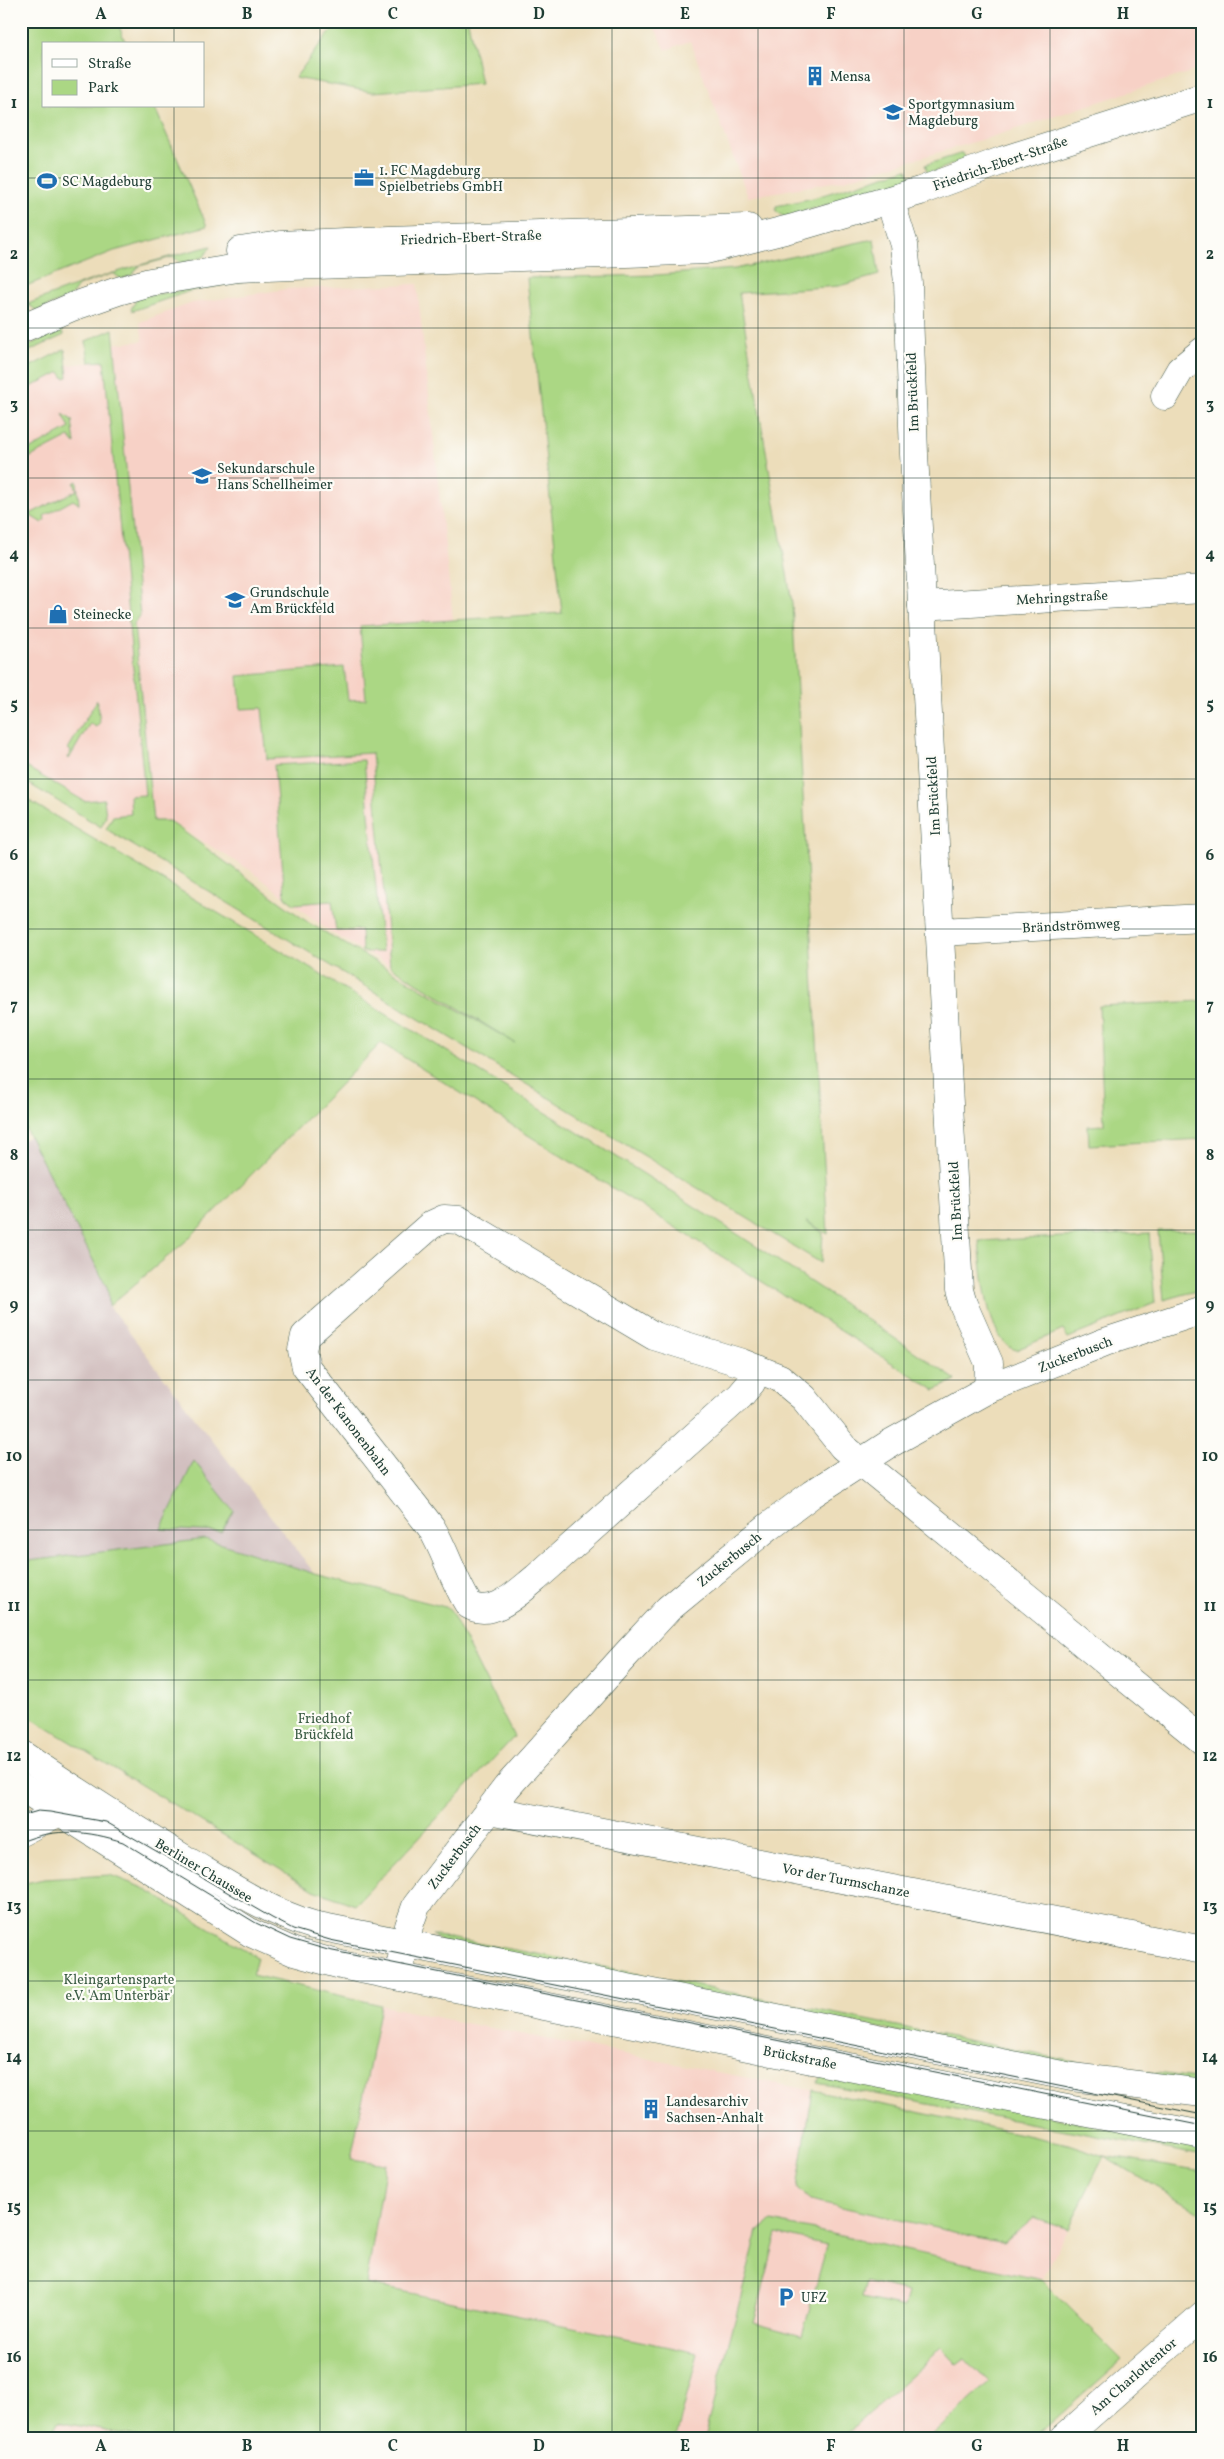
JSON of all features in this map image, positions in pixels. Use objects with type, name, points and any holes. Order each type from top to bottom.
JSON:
[{"type":"street","name":"Friedrich-Ebert-Straße","points":[[21,329],[72,307],[150,282],[192,263],[234,252],[280,246],[797,227],[890,200],[1004,160],[1203,97]]},
{"type":"street","name":"Im Brückfeld","points":[[890,200],[904,245],[908,283],[922,606],[959,1290],[989,1364],[988,1389]]},
{"type":"street","points":[[1165,396],[1180,370],[1203,351]]},
{"type":"street","name":"Mehringstraße","points":[[922,606],[1203,589]]},
{"type":"street","name":"Brändströmweg","points":[[940,932],[1203,918]]},
{"type":"street","name":"An der Kanonenbahn","points":[[758,1369],[751,1383],[740,1396],[550,1565],[500,1605],[485,1610],[469,1605],[458,1587],[442,1545],[431,1527],[306,1367],[302,1350],[305,1336],[404,1248],[431,1225],[438,1221],[452,1218],[474,1228],[654,1336],[758,1369],[780,1378],[804,1398],[844,1447],[861,1462]]},
{"type":"street","name":"Zuckerbusch","points":[[398,1976],[416,1906],[526,1766],[668,1609],[768,1527],[812,1494],[922,1424],[988,1389],[1105,1342],[1203,1310]]},
{"type":"street","points":[[861,1462],[1203,1741]]},
{"type":"street","name":"Berliner Chaussee","points":[[21,1754],[142,1833],[272,1910],[313,1925],[405,1944]]},
{"type":"street","name":"Berliner Chaussee","points":[[21,1787],[262,1939],[316,1958],[398,1976]]},
{"type":"street","points":[[21,1832],[59,1812],[78,1792]]},
{"type":"street","name":"Vor der Turmschanze","points":[[490,1810],[1203,1950]]},
{"type":"street","points":[[405,1944],[1072,2078],[1203,2093]]},
{"type":"street","name":"Brückstraße","points":[[398,1976],[807,2059],[1203,2135]]},
{"type":"street","name":"Am Charlottentor","points":[[1064,2438],[1203,2315]]},
{"type":"shaded area","name":"Sportgymnasium Magdeburg","points":[[651,21],[1203,21],[1203,68],[991,137],[844,180],[748,197],[690,41],[666,50]]},
{"type":"shaded area","points":[[417,284],[453,620],[360,626],[390,966],[330,932],[250,870],[169,821],[148,820],[117,497],[145,795],[131,814],[106,816],[104,799],[84,801],[21,764],[21,392],[61,372],[67,365],[104,361],[112,344],[143,341],[140,322],[192,303],[287,289]]},
{"type":"shaded area","points":[[31,1136],[108,1289],[109,1306],[315,1574],[206,1539],[21,1562],[21,1141]]},
{"type":"shaded area","points":[[305,1989],[459,2022],[857,2099],[1068,2144],[1104,2156],[1042,2280],[1122,2360],[1034,2438],[41,2438]]},
{"type":"green space","points":[[21,21],[117,21],[125,42],[42,42],[42,108],[155,108],[207,226],[114,251],[21,288]]},
{"type":"green space","points":[[343,21],[468,21],[481,84],[373,92],[295,78],[327,35]]},
{"type":"green space","points":[[963,153],[966,159],[928,174],[925,165]]},
{"type":"green space","points":[[907,169],[911,180],[784,217],[776,211],[776,206],[813,198]]},
{"type":"green space","points":[[874,239],[879,275],[839,286],[739,293],[792,603],[828,1234],[806,1221],[823,1233],[821,1263],[106,829],[113,816],[131,814],[130,796],[145,795],[104,361],[89,362],[86,341],[113,329],[140,616],[134,624],[153,821],[169,821],[309,923],[515,1043],[390,966],[372,753],[267,759],[262,708],[241,709],[238,676],[344,667],[348,700],[366,699],[360,626],[562,613],[527,278],[657,275],[735,269]]},
{"type":"green space","points":[[211,246],[204,257],[181,263],[173,257],[139,266],[132,275],[121,279],[113,273]]},
{"type":"green space","points":[[106,275],[78,286],[71,296],[37,311],[29,305],[21,309],[28,304]]},
{"type":"green space","points":[[257,279],[190,291],[132,311],[131,309],[138,297]]},
{"type":"green space","points":[[55,326],[60,328],[64,335],[21,355],[21,349],[45,338],[49,328]]},
{"type":"green space","points":[[65,349],[68,377],[64,378],[60,372],[21,392],[21,371]]},
{"type":"green space","points":[[63,414],[72,420],[75,444],[69,437],[21,462],[21,454],[70,428]]},
{"type":"green space","points":[[77,481],[79,504],[73,500],[44,516],[45,519],[42,523],[23,511],[24,508],[27,509],[30,514],[77,490],[74,483]]},
{"type":"green space","points":[[97,700],[100,722],[96,727],[90,723],[69,759],[71,751],[68,749]]},
{"type":"green space","points":[[364,760],[382,952],[362,952],[361,930],[336,931],[332,901],[294,904],[285,897],[274,765]]},
{"type":"green space","points":[[21,764],[84,801],[104,799],[106,816],[101,827],[21,779]]},
{"type":"green space","points":[[21,796],[376,1008],[611,1153],[727,1227],[956,1380],[935,1390],[381,1043],[186,1241],[109,1306],[108,1289],[21,1120]]},
{"type":"green space","points":[[1203,1001],[1203,1139],[1089,1145],[1088,1126],[1104,1125],[1099,1006]]},
{"type":"green space","points":[[1203,1230],[1203,1289],[1164,1300],[1158,1231]]},
{"type":"green space","points":[[1149,1233],[1155,1303],[1068,1338],[1063,1330],[1016,1350],[1006,1344],[998,1333],[987,1302],[979,1241]]},
{"type":"green space","points":[[194,1461],[234,1511],[221,1532],[161,1529]]},
{"type":"green space","name":"Friedhof Brückfeld","points":[[206,1539],[316,1574],[449,1608],[514,1737],[355,1905],[314,1890],[21,1712],[21,1562]]},
{"type":"green space","name":"Kleingartensparte e.V. 'Am Unterbär'","points":[[110,1875],[143,1888],[257,1957],[252,1975],[381,2005],[351,2159],[386,2164],[366,2284],[698,2353],[676,2438],[145,2438],[58,2422],[52,2438],[21,2438],[21,1884],[44,1879]]},
{"type":"green space","points":[[432,1935],[559,1958],[1080,2063],[1203,2079],[1203,2085],[1122,2076],[440,1941]]},
{"type":"green space","points":[[833,2072],[1203,2147],[1203,2156],[817,2083],[820,2079]]},
{"type":"green space","points":[[813,2090],[1068,2144],[1104,2156],[1068,2229],[1034,2217],[1003,2243],[810,2200],[797,2188]]},
{"type":"green space","points":[[1104,2156],[1203,2172],[1203,2214]]},
{"type":"green space","points":[[772,2221],[1042,2280],[1122,2360],[1034,2438],[929,2438],[989,2383],[965,2358],[957,2364],[942,2348],[841,2438],[704,2438],[758,2231]],"holes":[[[777,2233],[827,2245],[802,2336],[754,2323]],[[866,2282],[908,2292],[904,2307],[862,2298]]]},
{"type":"tram line","points":[[21,1816],[38,1811],[106,1822],[272,1918],[293,1929],[330,1940],[1203,2115]]},
{"type":"tram line","points":[[21,1842],[46,1834],[72,1832],[98,1835],[123,1842],[256,1923],[290,1939],[328,1950],[1203,2126]]},
{"type":"place","name":"Mensa","points":[[815,76]]},
{"type":"place","name":"Sportgymnasium Magdeburg","points":[[893,112]]},
{"type":"place","name":"1. FC Magdeburg Spielbetriebs GmbH","points":[[364,178]]},
{"type":"place","name":"SC Magdeburg","points":[[47,181]]},
{"type":"place","name":"Sekundarschule Hans Schellheimer","points":[[202,476]]},
{"type":"place","name":"Grundschule Am Brückfeld","points":[[235,600]]},
{"type":"place","name":"Steinecke","points":[[58,614]]},
{"type":"place","name":"Landesarchiv Sachsen-Anhalt","points":[[651,2109]]},
{"type":"place","name":"UFZ","points":[[786,2297]]}]
